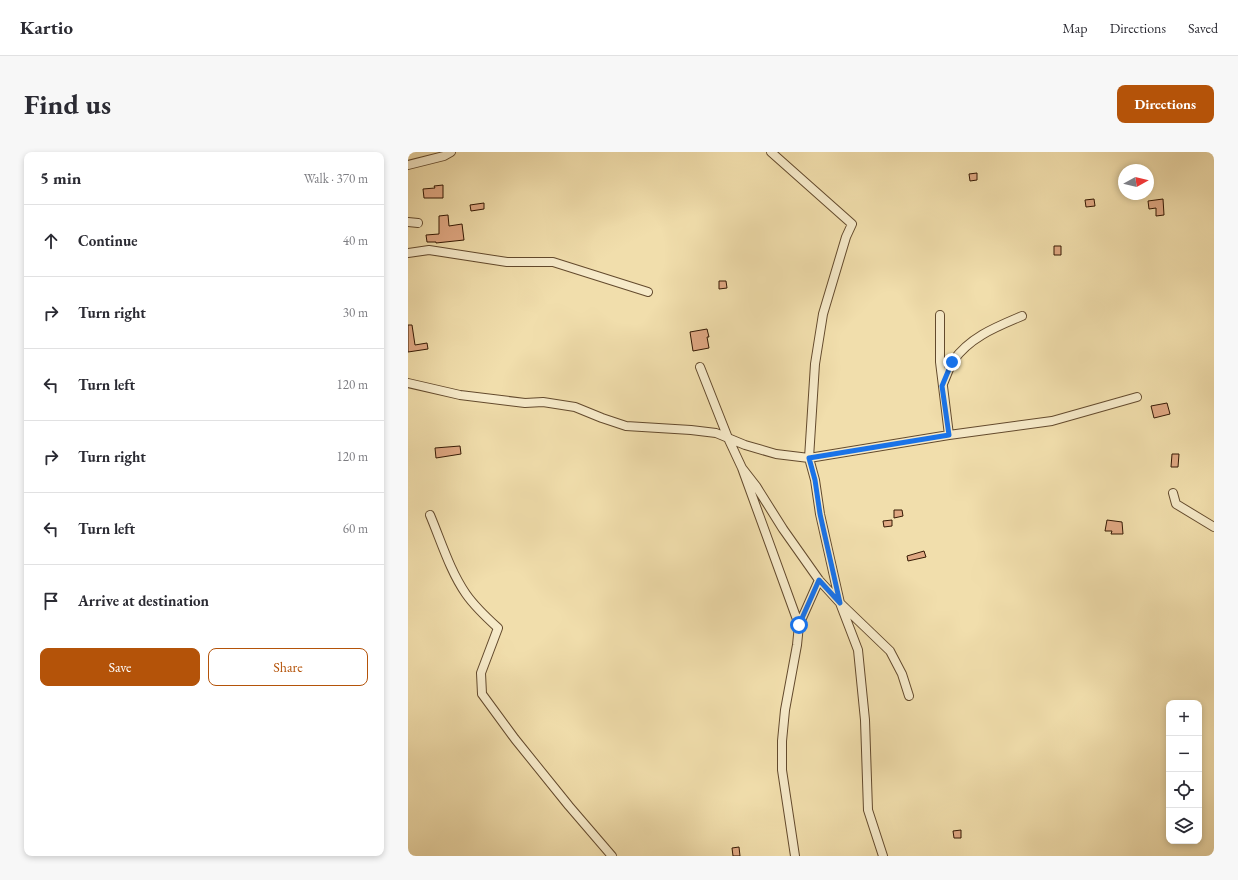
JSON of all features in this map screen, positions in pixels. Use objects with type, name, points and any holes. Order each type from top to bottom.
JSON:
[{"type":"street","points":[[408,165],[434,155],[444,156],[451,152]]},
{"type":"street","points":[[771,152],[852,224],[846,237],[823,314],[816,364],[809,458],[815,480],[820,514],[840,603],[858,650],[865,720],[868,810],[883,856]]},
{"type":"street","points":[[408,222],[418,223]]},
{"type":"street","points":[[408,253],[429,250],[507,262],[553,262],[648,292]]},
{"type":"street","points":[[940,315],[942,386],[949,435]]},
{"type":"street","points":[[942,386],[952,362],[962,350],[978,336],[1022,316]]},
{"type":"street","points":[[700,367],[728,438],[742,468],[799,625]]},
{"type":"street","points":[[408,383],[460,396],[525,404],[543,402],[575,407],[626,426],[716,433],[745,446],[776,454],[809,458],[949,435],[1052,421],[1137,397]]},
{"type":"street","points":[[742,468],[756,486],[783,529],[819,580],[840,603],[890,651],[902,674],[909,696]]},
{"type":"street","points":[[1172,493],[1176,504],[1214,527]]},
{"type":"street","points":[[430,515],[456,576],[466,594],[498,628],[481,673],[482,694],[515,739],[612,856]]},
{"type":"street","points":[[795,856],[782,770],[782,741],[785,710],[797,645],[799,625],[819,580]]},
{"type":"building","points":[[977,173],[977,180],[970,181],[969,174]]},
{"type":"building","points":[[443,185],[443,198],[424,198],[423,189],[435,188],[434,186]]},
{"type":"building","points":[[1094,199],[1095,206],[1086,207],[1085,200]]},
{"type":"building","points":[[1163,199],[1164,215],[1156,216],[1156,208],[1149,209],[1148,201]]},
{"type":"building","points":[[484,203],[484,209],[471,211],[470,205]]},
{"type":"building","points":[[448,215],[449,226],[462,224],[464,240],[436,243],[427,242],[426,235],[439,234],[439,216]]},
{"type":"building","points":[[1054,246],[1061,246],[1061,255],[1054,255]]},
{"type":"building","points":[[719,281],[726,281],[727,288],[719,289]]},
{"type":"building","points":[[408,325],[412,325],[415,345],[427,343],[428,349],[408,352]]},
{"type":"building","points":[[707,329],[709,348],[693,351],[690,332]]},
{"type":"building","points":[[1167,403],[1170,414],[1154,418],[1151,406]]},
{"type":"building","points":[[460,446],[461,454],[436,458],[435,448]]},
{"type":"building","points":[[1172,454],[1179,454],[1178,467],[1171,467]]},
{"type":"building","points":[[894,510],[902,510],[903,516],[894,518]]},
{"type":"building","points":[[892,520],[892,526],[884,527],[883,521]]},
{"type":"building","points":[[1107,520],[1122,522],[1123,534],[1111,534],[1112,531],[1105,531]]},
{"type":"building","points":[[924,551],[926,557],[908,561],[907,556]]},
{"type":"building","points":[[961,830],[961,838],[954,838],[953,831]]},
{"type":"building","points":[[739,847],[740,856],[733,856],[732,848]]},
{"type":"route","points":[[799,625],[819,580],[840,603],[820,514],[815,480],[809,458],[949,435],[942,386],[952,362]]}]
